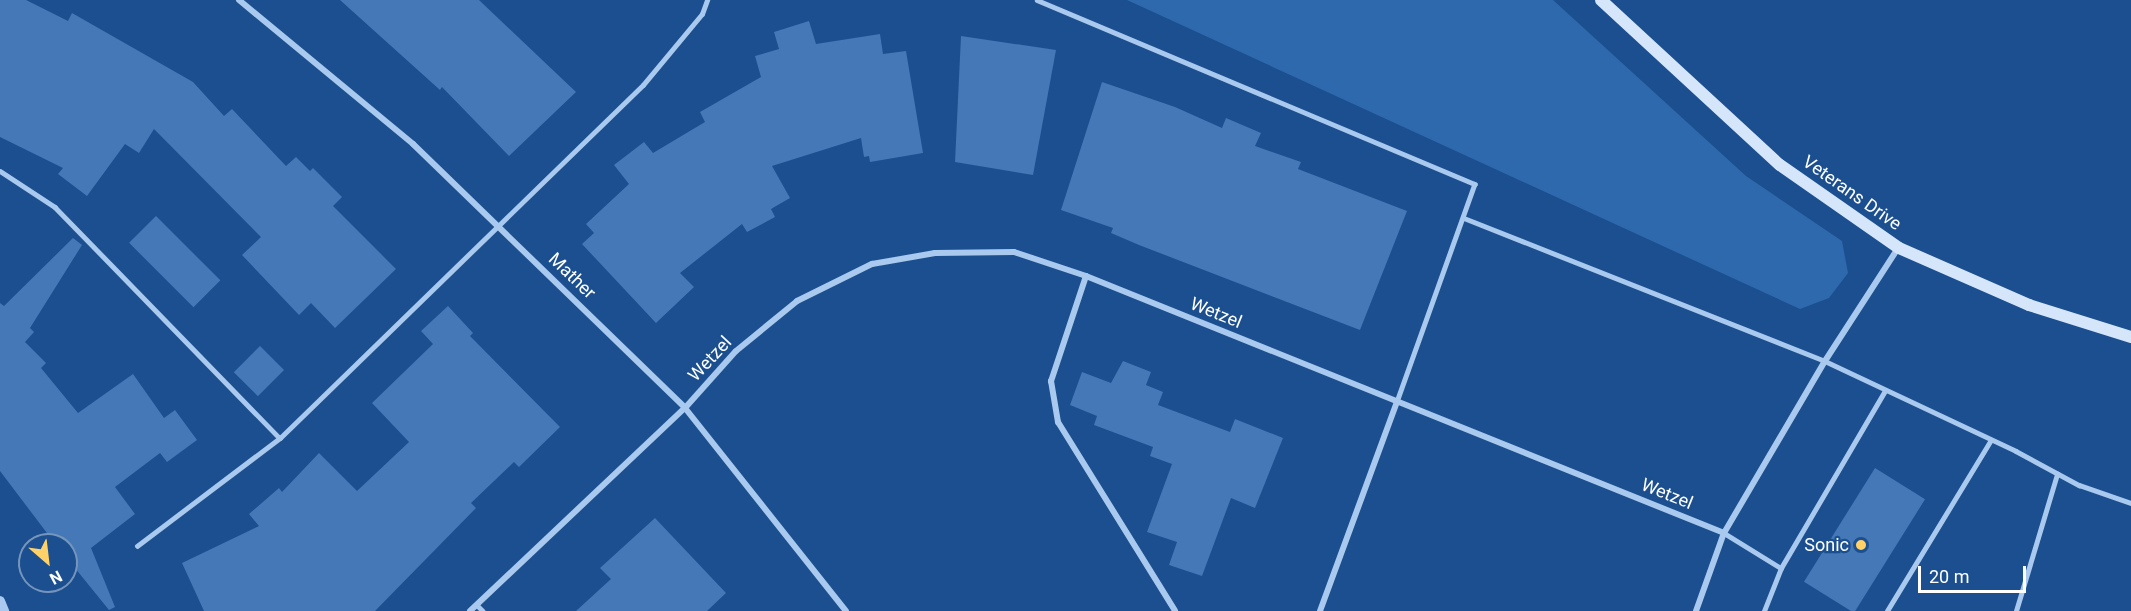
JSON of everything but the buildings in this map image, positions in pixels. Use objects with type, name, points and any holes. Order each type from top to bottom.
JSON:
[{"type":"main road","name":"Veterans Drive","points":[[1601,0],[1780,165],[1899,248],[2029,305],[2131,337]]},
{"type":"street","name":"Mather","points":[[239,0],[413,144],[686,408],[846,611]]},
{"type":"street","points":[[1696,611],[1724,533],[1825,361],[1899,248]]},
{"type":"street","name":"Wetzel","points":[[470,611],[686,408],[735,351],[797,301],[872,264],[935,253],[1014,252],[1086,276],[1724,533]]},
{"type":"street","points":[[1086,276],[1051,381],[1058,422],[1175,611]]},
{"type":"street","points":[[1320,611],[1397,402]]},
{"type":"street","points":[[0,601],[4,611]]},
{"type":"lane","points":[[137,546],[280,438],[644,85],[702,14],[707,0]]},
{"type":"lane","points":[[1037,0],[1476,184],[1397,402]]},
{"type":"lane","points":[[0,171],[55,207],[280,438]]},
{"type":"lane","points":[[1464,218],[1825,361],[2057,474],[2131,503]]},
{"type":"lane","points":[[1764,611],[1781,568],[1886,391]]},
{"type":"lane","points":[[1887,611],[1991,440]]},
{"type":"lane","points":[[2016,611],[2057,474]]},
{"type":"lane","points":[[1724,533],[1781,568]]},
{"type":"lane","points":[[477,605],[483,611]]},
{"type":"shaded area","points":[[1127,0],[1553,0],[1746,176],[1842,241],[1848,273],[1829,298],[1800,309]]},
{"type":"place","name":"Sonic","points":[[1861,545]]}]
